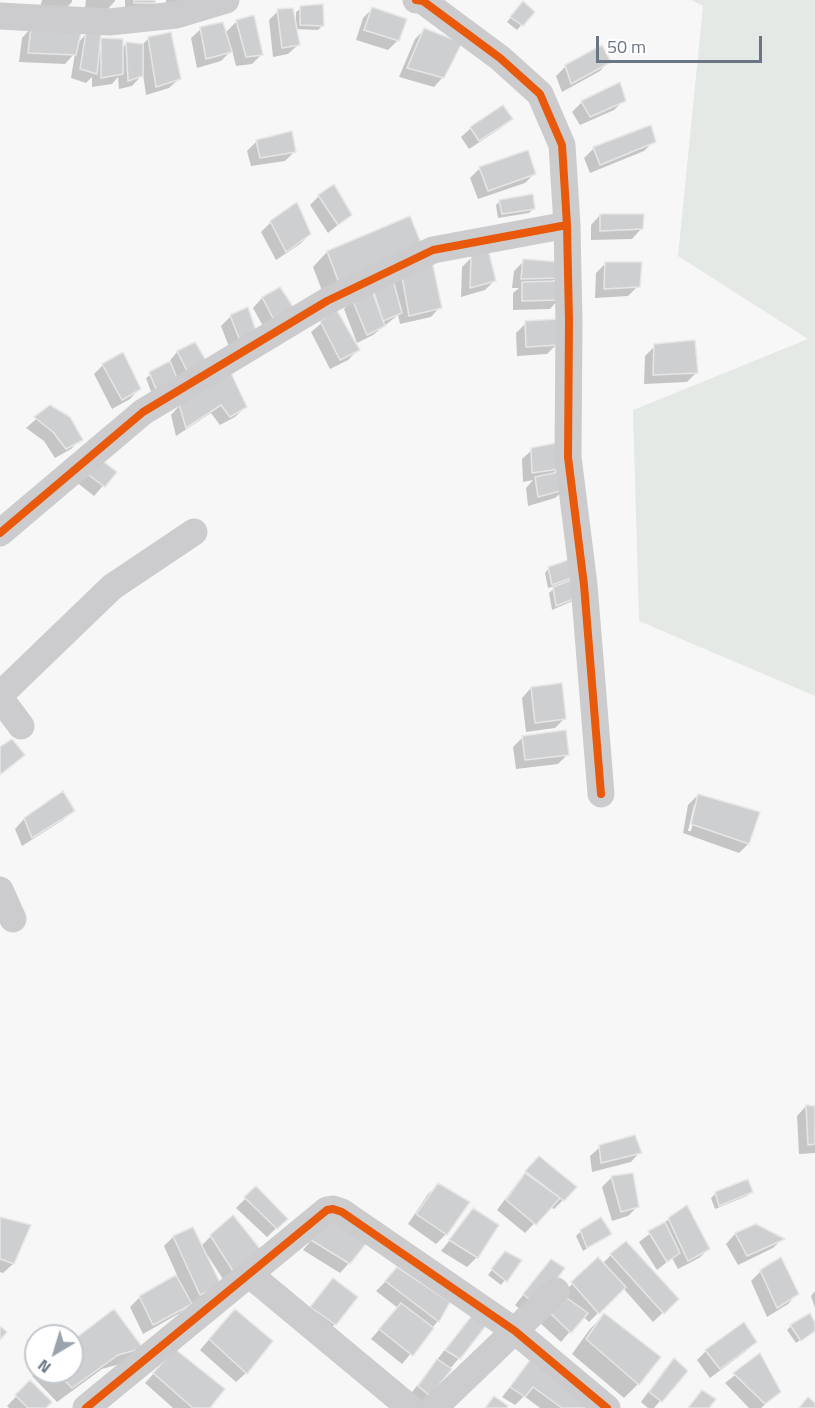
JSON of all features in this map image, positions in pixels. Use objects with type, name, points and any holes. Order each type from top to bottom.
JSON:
[{"type":"street","points":[[0,16],[109,22],[176,15],[224,0]]},
{"type":"street","points":[[421,0],[500,58],[540,94],[562,145],[567,225],[569,321],[568,457],[584,585],[601,794]]},
{"type":"street","points":[[0,533],[143,411],[327,301],[433,250],[567,225]]},
{"type":"street","points":[[21,726],[0,697],[112,587],[194,532]]},
{"type":"street","points":[[0,890],[13,919]]},
{"type":"street","points":[[86,1408],[327,1210],[333,1209],[342,1212],[514,1331],[607,1408]]},
{"type":"street","points":[[249,1274],[410,1408]]},
{"type":"street","points":[[434,1408],[556,1291]]},
{"type":"shaded area","points":[[691,0],[815,0],[815,696],[639,621],[633,410],[808,339],[678,256],[703,6]]},
{"type":"building","points":[[134,0],[155,0],[155,3],[134,3]]},
{"type":"building","points":[[523,1],[535,12],[523,26],[510,17]]},
{"type":"building","points":[[323,4],[324,26],[300,25],[300,6]]},
{"type":"building","points":[[372,7],[407,19],[399,41],[364,30]]},
{"type":"building","points":[[293,8],[300,45],[282,48],[277,9]]},
{"type":"building","points":[[254,15],[263,55],[246,57],[236,20]]},
{"type":"building","points":[[223,22],[232,52],[206,59],[200,27]]},
{"type":"building","points":[[31,27],[81,33],[76,55],[28,53]]},
{"type":"building","points":[[424,28],[462,43],[444,78],[407,68]]},
{"type":"building","points":[[171,32],[181,79],[156,87],[148,37]]},
{"type":"building","points":[[86,33],[101,34],[97,74],[80,69]]},
{"type":"building","points":[[101,38],[123,39],[123,74],[101,78]]},
{"type":"building","points":[[126,42],[143,44],[143,76],[128,81]]},
{"type":"building","points":[[602,45],[611,62],[571,84],[565,65]]},
{"type":"building","points":[[620,82],[626,101],[590,117],[581,101]]},
{"type":"building","points":[[503,105],[513,119],[479,141],[470,127]]},
{"type":"building","points":[[651,125],[656,142],[600,165],[593,147]]},
{"type":"building","points":[[292,131],[296,152],[260,158],[256,140]]},
{"type":"building","points":[[528,150],[536,174],[488,191],[479,167]]},
{"type":"building","points":[[334,184],[352,215],[338,225],[318,195]]},
{"type":"building","points":[[533,194],[535,209],[502,214],[499,200]]},
{"type":"building","points":[[297,202],[311,234],[286,252],[270,221]]},
{"type":"building","points":[[600,214],[644,214],[643,229],[600,231]]},
{"type":"building","points":[[410,216],[423,248],[339,283],[327,251]]},
{"type":"building","points":[[488,249],[496,281],[470,288],[471,256]]},
{"type":"building","points":[[523,259],[559,262],[558,278],[521,279]]},
{"type":"building","points":[[432,261],[442,308],[409,316],[401,271]]},
{"type":"building","points":[[605,262],[642,262],[640,287],[604,289]]},
{"type":"building","points":[[392,276],[402,313],[383,321],[372,286]]},
{"type":"building","points":[[561,281],[561,300],[522,301],[522,282]]},
{"type":"building","points":[[280,287],[298,314],[277,326],[262,297]]},
{"type":"building","points":[[371,288],[385,326],[367,335],[352,299]]},
{"type":"building","points":[[248,307],[259,340],[243,349],[230,315]]},
{"type":"building","points":[[336,309],[360,350],[340,360],[320,321]]},
{"type":"building","points":[[558,319],[558,345],[526,347],[525,321]]},
{"type":"building","points":[[695,340],[698,373],[653,375],[654,344]]},
{"type":"building","points":[[195,342],[210,367],[190,377],[177,351]]},
{"type":"building","points":[[123,352],[141,389],[122,400],[102,364]]},
{"type":"building","points":[[170,361],[179,383],[158,394],[149,372]]},
{"type":"building","points":[[230,371],[247,407],[230,417],[221,405],[186,428],[179,404]]},
{"type":"building","points":[[50,405],[70,417],[83,440],[66,449],[53,432],[34,417]]},
{"type":"building","points":[[556,443],[560,469],[532,473],[531,448]]},
{"type":"building","points":[[95,455],[117,472],[105,487],[83,471]]},
{"type":"building","points":[[564,471],[567,489],[538,497],[535,477]]},
{"type":"building","points":[[571,559],[574,577],[552,585],[548,567]]},
{"type":"building","points":[[577,578],[581,596],[556,606],[553,587]]},
{"type":"building","points":[[562,683],[566,719],[535,723],[531,687]]},
{"type":"building","points":[[566,730],[569,755],[525,760],[522,736]]},
{"type":"building","points":[[12,739],[25,755],[0,775],[0,747]]},
{"type":"building","points":[[63,791],[75,811],[32,838],[24,818]]},
{"type":"building","points":[[698,794],[760,812],[749,844],[691,824]]},
{"type":"building","points":[[806,1105],[815,1106],[815,1144],[808,1145]]},
{"type":"building","points":[[635,1135],[642,1153],[601,1163],[599,1145]]},
{"type":"building","points":[[539,1156],[577,1187],[564,1201],[525,1171]]},
{"type":"building","points":[[525,1173],[560,1198],[536,1225],[506,1200]]},
{"type":"building","points":[[633,1173],[639,1207],[621,1212],[611,1176]]},
{"type":"building","points":[[748,1179],[753,1192],[719,1206],[715,1192]]},
{"type":"building","points":[[438,1183],[470,1202],[447,1235],[416,1214]]},
{"type":"building","points":[[256,1186],[288,1219],[277,1229],[244,1197]]},
{"type":"building","points":[[687,1205],[710,1249],[688,1261],[668,1218]]},
{"type":"building","points":[[473,1208],[499,1225],[478,1258],[449,1240]]},
{"type":"building","points":[[335,1211],[372,1236],[350,1264],[311,1240]]},
{"type":"building","points":[[233,1215],[261,1250],[233,1271],[210,1235]]},
{"type":"building","points":[[0,1217],[31,1225],[14,1264],[0,1259]]},
{"type":"building","points":[[601,1217],[612,1234],[587,1248],[580,1230]]},
{"type":"building","points":[[665,1222],[680,1253],[667,1262],[648,1231]]},
{"type":"building","points":[[756,1224],[785,1239],[747,1256],[735,1233]]},
{"type":"building","points":[[193,1227],[221,1285],[200,1295],[173,1236]]},
{"type":"building","points":[[626,1241],[679,1299],[664,1314],[610,1254]]},
{"type":"building","points":[[505,1251],[522,1260],[507,1282],[491,1269]]},
{"type":"building","points":[[598,1257],[626,1287],[599,1314],[571,1282]]},
{"type":"building","points":[[781,1257],[799,1294],[777,1308],[760,1270]]},
{"type":"building","points":[[551,1259],[565,1268],[537,1306],[523,1294]]},
{"type":"building","points":[[397,1267],[450,1302],[439,1322],[385,1281]]},
{"type":"building","points":[[176,1275],[192,1304],[153,1325],[139,1296]]},
{"type":"building","points":[[333,1278],[358,1297],[336,1325],[310,1307]]},
{"type":"building","points":[[564,1296],[588,1313],[571,1333],[549,1312]]},
{"type":"building","points":[[401,1303],[434,1328],[413,1356],[379,1329]]},
{"type":"building","points":[[114,1309],[143,1348],[118,1355],[84,1379],[84,1332]]},
{"type":"building","points":[[235,1309],[273,1341],[247,1374],[209,1339]]},
{"type":"building","points":[[474,1313],[488,1323],[460,1359],[445,1350]]},
{"type":"building","points":[[604,1313],[661,1357],[639,1385],[586,1339]]},
{"type":"building","points":[[810,1313],[815,1323],[815,1331],[801,1341],[790,1325]]},
{"type":"building","points":[[744,1322],[757,1342],[720,1369],[705,1350]]},
{"type":"building","points":[[0,1326],[7,1332],[0,1340]]},
{"type":"building","points":[[175,1349],[225,1389],[210,1408],[193,1408],[153,1373]]},
{"type":"building","points":[[760,1353],[781,1392],[765,1404],[733,1373]]},
{"type":"building","points":[[674,1358],[688,1371],[662,1402],[649,1392]]},
{"type":"building","points":[[437,1359],[452,1369],[430,1396],[418,1386]]},
{"type":"building","points":[[530,1360],[588,1408],[562,1408],[533,1387],[525,1397],[510,1387]]},
{"type":"building","points":[[26,1384],[34,1384],[52,1402],[46,1408],[28,1408],[15,1395]]},
{"type":"building","points":[[702,1390],[716,1399],[709,1408],[688,1408]]},
{"type":"building","points":[[494,1396],[508,1406],[506,1408],[485,1408]]},
{"type":"building","points":[[808,1397],[815,1403],[815,1408],[799,1408]]},
{"type":"cycle path","points":[[416,0],[423,1],[500,58],[540,94],[562,145],[567,225],[569,321],[568,457],[584,585],[601,794]]},
{"type":"cycle path","points":[[0,533],[143,412],[327,301],[433,250],[567,225]]},
{"type":"cycle path","points":[[86,1408],[327,1210],[333,1209],[342,1212],[515,1331],[607,1408]]}]
